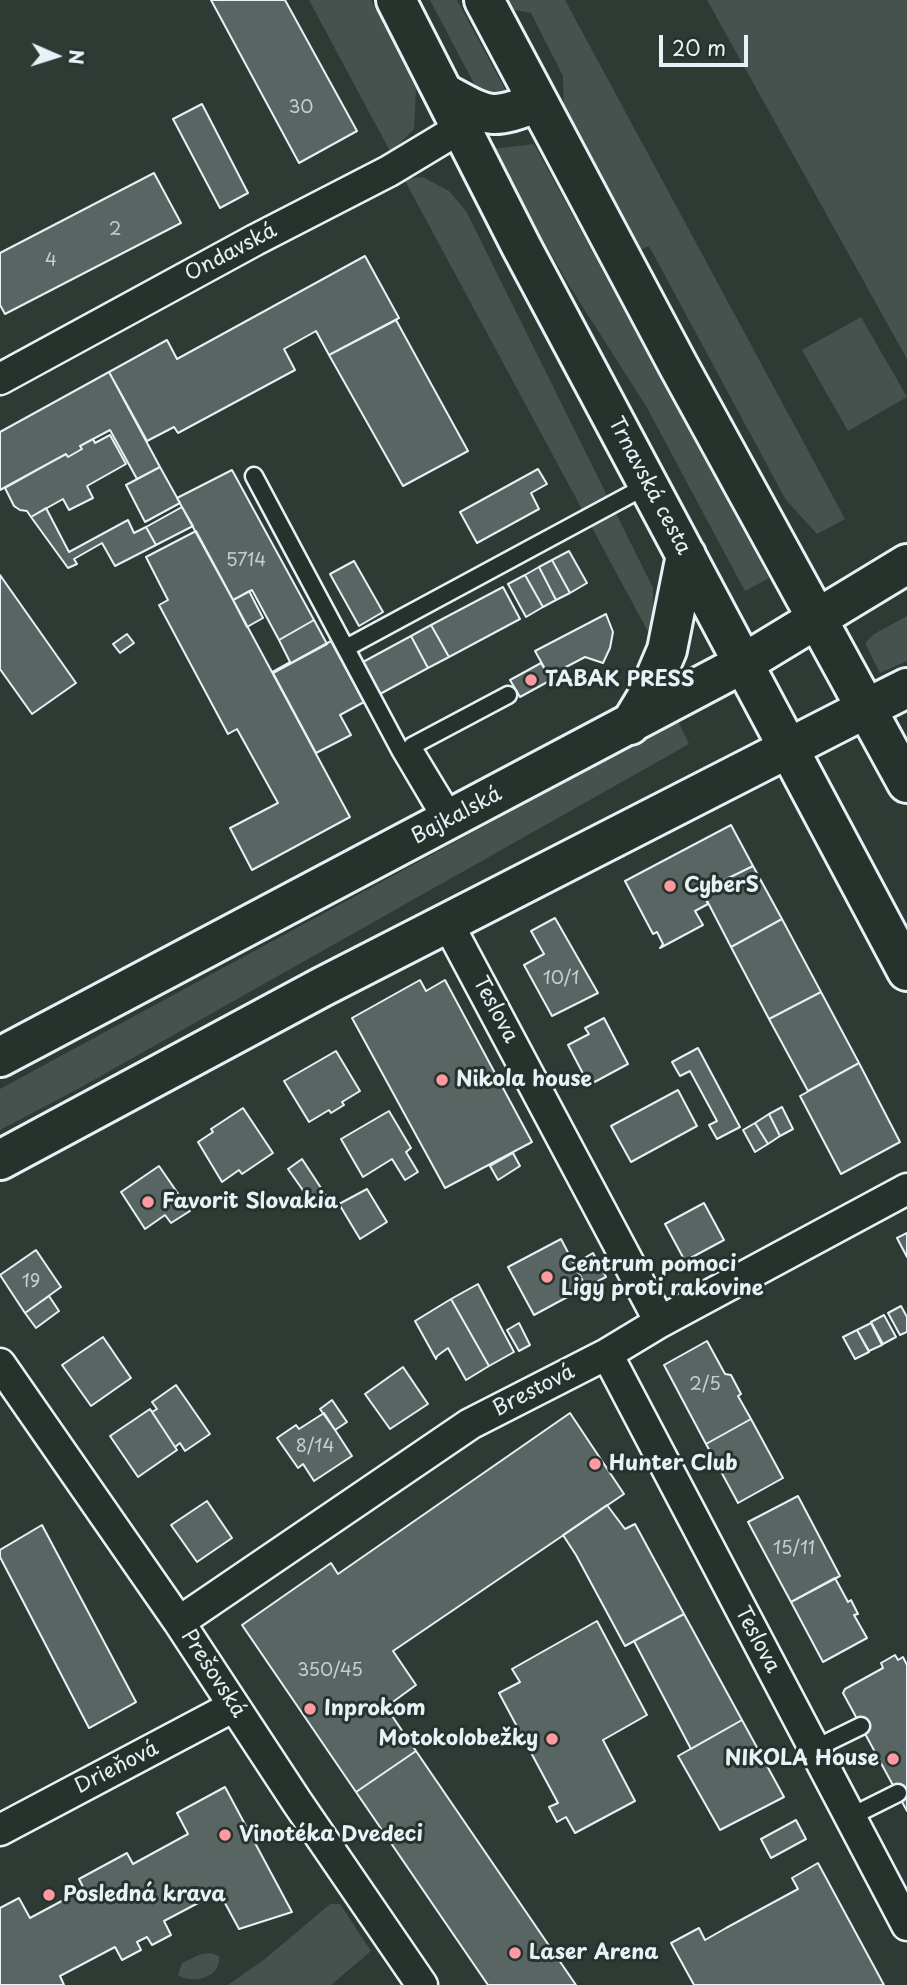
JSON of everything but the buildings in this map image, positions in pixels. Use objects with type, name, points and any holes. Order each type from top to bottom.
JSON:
[{"type":"main road","name":"Trnavská cesta","points":[[396,0],[522,246],[907,971]]},
{"type":"main road","points":[[484,0],[678,365],[907,783]]},
{"type":"main road","points":[[444,93],[482,114],[494,116],[508,114],[538,102]]},
{"type":"main road","points":[[630,725],[647,697],[667,650],[686,555]]},
{"type":"main road","name":"Bajkalská","points":[[0,1056],[630,725],[744,663],[907,564]]},
{"type":"main road","points":[[0,1160],[447,922],[907,688]]},
{"type":"street","name":"Ondavská","points":[[0,379],[255,240],[389,171],[461,127]]},
{"type":"street","name":"Teslova","points":[[447,922],[660,1322]]},
{"type":"street","name":"Brestová","points":[[179,1622],[470,1424],[607,1354],[660,1322],[907,1189]]},
{"type":"street","name":"Teslova","points":[[607,1354],[907,1925]]},
{"type":"street","name":"Prešovská","points":[[0,1364],[179,1622],[296,1802],[422,1985]]},
{"type":"street","name":"Drieňová","points":[[0,1829],[234,1706]]},
{"type":"lane","points":[[254,476],[346,648],[449,820]]},
{"type":"lane","points":[[346,648],[648,485]]},
{"type":"lane","points":[[406,749],[508,695]]},
{"type":"lane","points":[[814,1749],[861,1726]]},
{"type":"lane","points":[[850,1818],[898,1793]]},
{"type":"shaded area","points":[[309,0],[371,0],[416,89],[414,129],[391,153]]},
{"type":"shaded area","points":[[430,0],[457,0],[507,93],[499,104],[481,97]]},
{"type":"shaded area","points":[[509,0],[565,0],[845,519],[817,534],[786,500],[649,246],[640,250],[564,110],[563,76],[531,13],[515,10]]},
{"type":"shaded area","points":[[707,0],[907,0],[907,359]]},
{"type":"shaded area","points":[[534,144],[769,578],[745,591],[646,406],[570,287],[491,149]]},
{"type":"shaded area","points":[[423,177],[449,191],[466,211],[653,588],[653,641],[404,179]]},
{"type":"shaded area","points":[[861,317],[907,397],[848,431],[802,350]]},
{"type":"shaded area","points":[[907,616],[907,661],[880,673],[865,643],[874,634]]},
{"type":"shaded area","points":[[678,721],[689,744],[76,1090],[0,1130],[0,1089]]},
{"type":"shaded area","points":[[330,1904],[340,1904],[371,1951],[331,1985],[228,1985],[265,1959]]},
{"type":"shaded area","points":[[201,1954],[219,1956],[219,1963],[211,1974],[198,1979],[178,1975],[182,1963]]},
{"type":"place","name":"TABAK PRESS","points":[[531,680]]},
{"type":"place","name":"CyberS","points":[[670,886]]},
{"type":"place","name":"Nikola house","points":[[442,1080]]},
{"type":"place","name":"Favorit Slovakia","points":[[148,1202]]},
{"type":"place","name":"Centrum pomoci Ligy proti rakovine","points":[[547,1277]]},
{"type":"place","name":"Hunter Club","points":[[595,1464]]},
{"type":"place","name":"Inprokom","points":[[310,1709]]},
{"type":"place","name":"Motokolobežky","points":[[552,1739]]},
{"type":"place","name":"NIKOLA House","points":[[893,1759]]},
{"type":"place","name":"Vinotéka Dvedeci","points":[[225,1835]]},
{"type":"place","name":"Posledná krava","points":[[49,1895]]},
{"type":"place","name":"Laser Arena","points":[[515,1953]]}]
